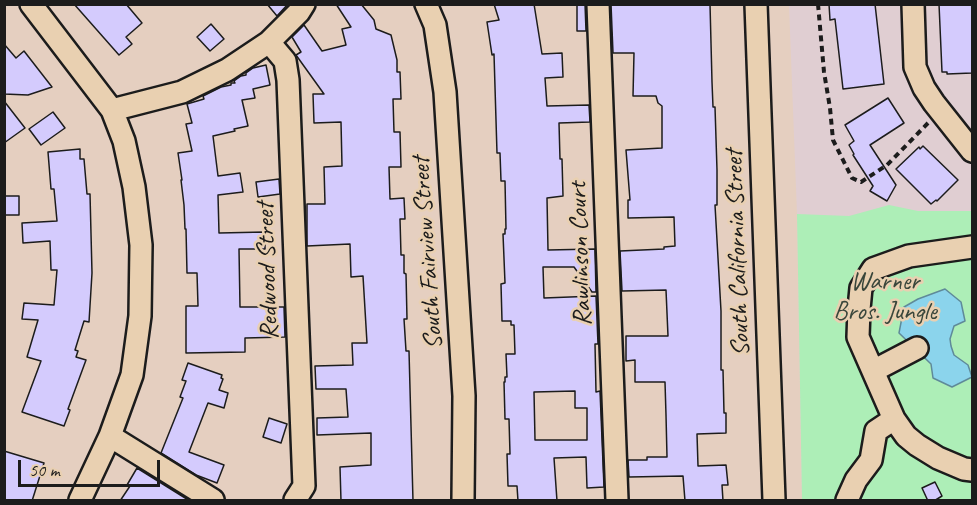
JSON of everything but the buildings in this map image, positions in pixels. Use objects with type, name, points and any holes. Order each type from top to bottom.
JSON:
[{"type":"street","points":[[31,4],[112,110],[124,141],[134,187],[141,245],[140,316],[132,375],[110,436],[80,501]]},
{"type":"street","points":[[112,110],[182,92],[227,70],[269,42],[304,4]]},
{"type":"street","name":"South Fairview Street","points":[[426,4],[435,25],[445,92],[464,396],[463,501]]},
{"type":"street","name":"Rawlinson Court","points":[[598,4],[617,501]]},
{"type":"street","name":"South California Street","points":[[756,4],[774,501]]},
{"type":"street","points":[[913,4],[915,67],[924,88],[972,151]]},
{"type":"street","name":"Redwood Street","points":[[269,42],[285,61],[288,80],[304,486],[295,501]]},
{"type":"street","points":[[972,247],[909,256],[873,269],[861,288],[858,338],[894,419],[906,436],[938,458],[964,470],[972,470]]},
{"type":"street","points":[[873,371],[917,348]]},
{"type":"street","points":[[846,501],[856,480],[871,460],[876,431],[894,419]]},
{"type":"street","points":[[110,436],[213,501]]},
{"type":"path","points":[[818,4],[833,140],[852,178],[861,182],[887,165],[940,111]]},
{"type":"shaded area","points":[[789,5],[972,5],[972,500],[802,500],[797,214]]},
{"type":"green space","name":"Warner Bros. Jungle","points":[[889,205],[918,211],[972,211],[972,500],[802,500],[797,214],[849,216]]},
{"type":"water","points":[[945,289],[961,302],[965,321],[954,326],[950,339],[951,346],[954,355],[968,365],[972,377],[952,387],[933,378],[931,364],[899,333],[904,307]]}]
